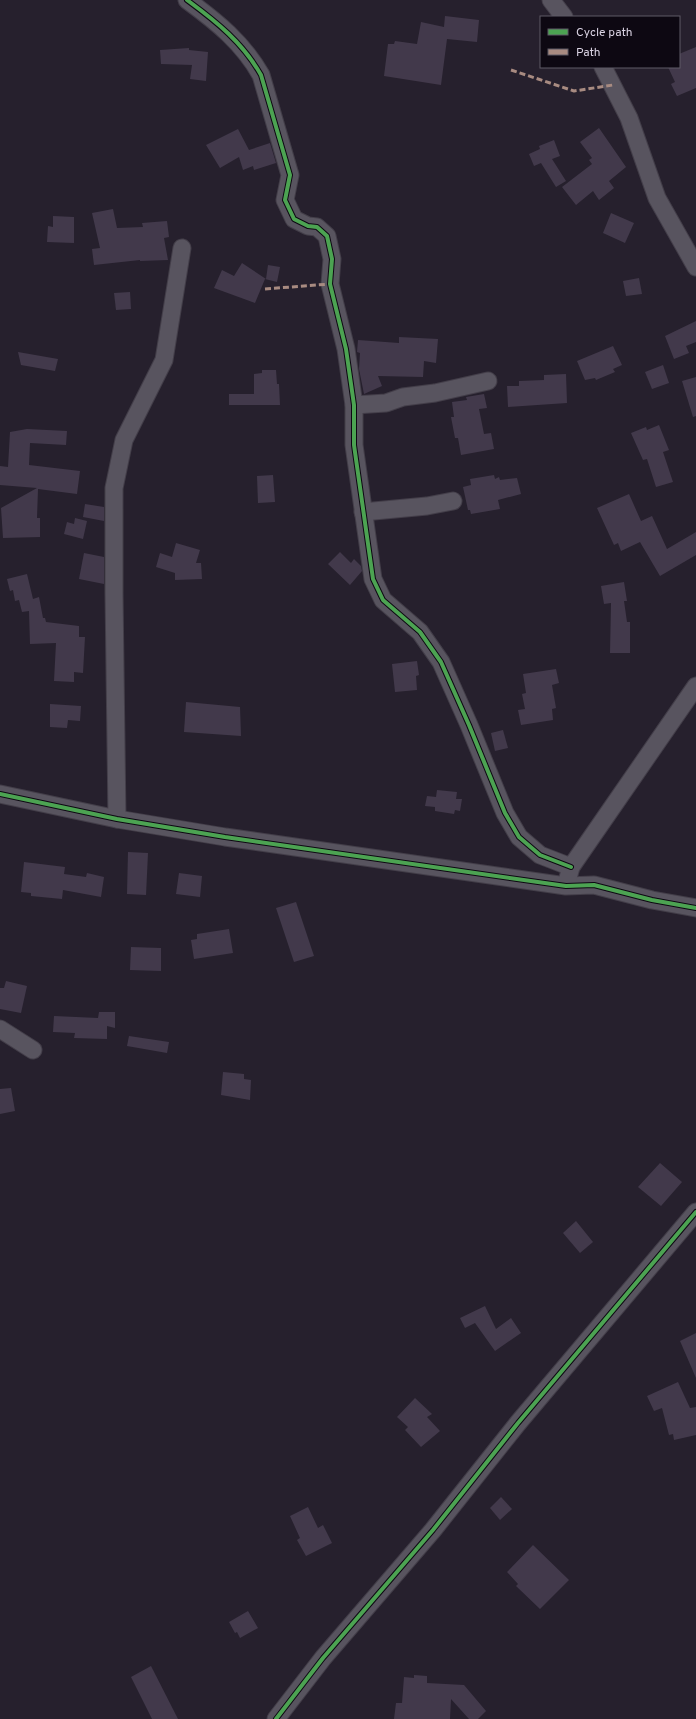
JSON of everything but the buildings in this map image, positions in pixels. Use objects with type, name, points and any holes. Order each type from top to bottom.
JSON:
[{"type":"street","points":[[187,0],[229,32],[243,48],[261,75],[290,175],[285,200],[294,219],[308,226],[317,227],[327,236],[332,259],[330,284],[346,348],[354,405],[354,445],[373,579],[378,591],[386,603],[420,632],[441,662],[466,718],[504,813],[512,827],[527,845],[540,856],[571,866]]},
{"type":"street","points":[[551,0],[563,16]]},
{"type":"street","points":[[604,68],[629,118],[657,198],[696,268]]},
{"type":"street","points":[[117,819],[114,593],[115,483],[124,440],[164,360],[182,248]]},
{"type":"street","points":[[354,405],[386,403],[403,397],[435,393],[488,381]]},
{"type":"street","points":[[364,512],[427,506],[453,501]]},
{"type":"street","points":[[566,886],[571,866],[696,686]]},
{"type":"street","points":[[0,794],[117,819],[225,837],[566,886],[594,885],[652,900],[696,908]]},
{"type":"street","points":[[0,1029],[33,1050]]},
{"type":"street","points":[[276,1719],[323,1658],[433,1530],[518,1423],[696,1212]]},
{"type":"marked path","points":[[511,70],[574,91],[613,85]]},
{"type":"marked path","points":[[265,289],[330,284]]},
{"type":"cycle path","points":[[187,0],[209,16],[238,43],[254,63],[261,75],[290,175],[285,200],[294,219],[308,226],[317,227],[327,236],[332,259],[330,284],[346,349],[354,405],[354,445],[373,579],[383,600],[420,632],[441,662],[505,813],[519,837],[540,855],[571,867]]},
{"type":"cycle path","points":[[0,794],[117,819],[225,837],[566,886],[594,885],[652,900],[696,908]]},
{"type":"cycle path","points":[[276,1719],[323,1658],[433,1530],[518,1423],[696,1212]]}]
